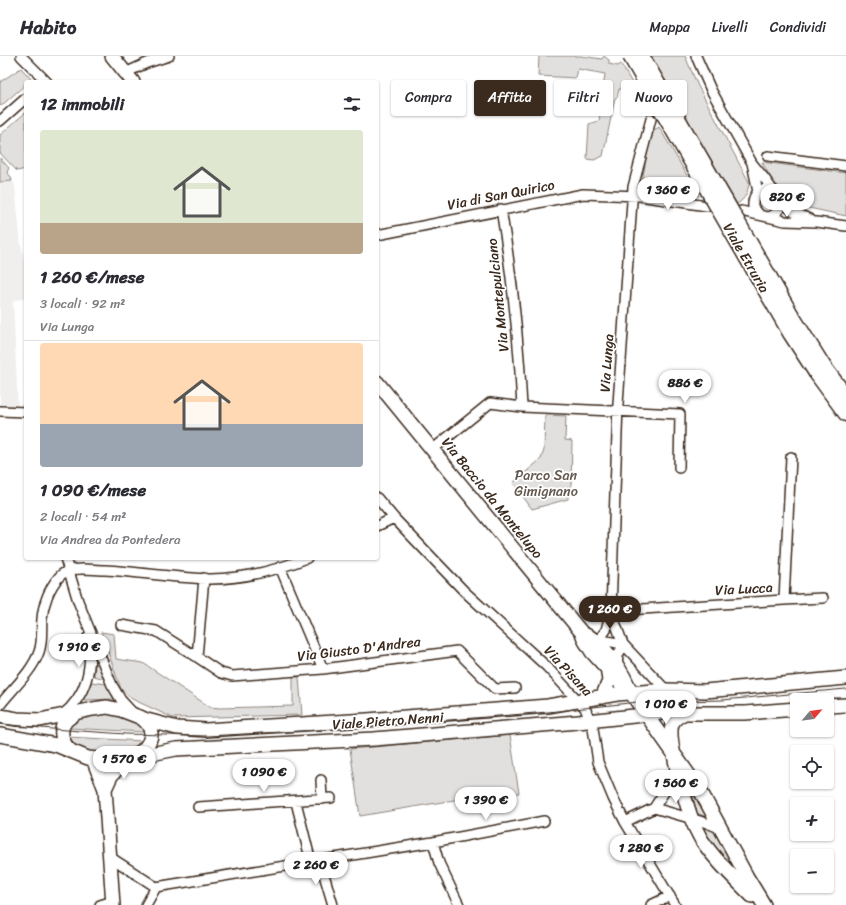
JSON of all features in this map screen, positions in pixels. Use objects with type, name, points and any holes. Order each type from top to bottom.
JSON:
[{"type":"main road","points":[[112,56],[129,77]]},
{"type":"main road","name":"Viale Etruria","points":[[630,56],[790,333],[820,370],[846,396]]},
{"type":"main road","name":"Viale Etruria","points":[[642,56],[783,301],[820,370],[846,414]]},
{"type":"main road","name":"Via Baccio da Montelupo","points":[[379,384],[432,450],[591,637],[590,649],[612,666],[624,687],[631,692],[675,759],[701,792],[763,905]]},
{"type":"main road","points":[[602,697],[612,666]]},
{"type":"main road","name":"Viale Pietro Nenni","points":[[0,716],[34,721],[107,707],[177,728],[206,730],[367,720],[548,706],[631,692],[666,690],[705,691],[846,678]]},
{"type":"main road","points":[[834,705],[846,704]]},
{"type":"main road","name":"Viale Pietro Nenni","points":[[0,735],[53,744],[70,749],[80,755],[93,759],[112,761],[176,749],[374,739],[646,714],[745,713],[790,710]]},
{"type":"main road","points":[[70,749],[63,740],[63,726],[67,720],[77,712]]},
{"type":"main road","points":[[685,713],[676,718],[672,724],[671,737],[675,759],[691,819],[700,836],[713,854],[763,905]]},
{"type":"main road","points":[[105,789],[111,776],[129,758],[145,749],[150,740],[150,726],[137,716]]},
{"type":"main road","points":[[93,759],[105,789],[113,903]]},
{"type":"street","points":[[21,56],[44,80]]},
{"type":"street","points":[[129,77],[147,63],[169,56]]},
{"type":"street","points":[[696,56],[711,90],[752,163],[772,190],[778,194],[781,201],[794,212],[816,222]]},
{"type":"street","points":[[0,121],[24,100]]},
{"type":"street","name":"Via Lunga","points":[[591,637],[606,630],[611,611],[618,411],[632,196],[651,119]]},
{"type":"street","points":[[768,156],[846,166]]},
{"type":"street","points":[[752,163],[758,192]]},
{"type":"street","points":[[772,190],[763,189],[758,192],[754,196],[753,204],[741,211],[785,221],[816,222],[846,226]]},
{"type":"street","name":"Via di San Quirico","points":[[379,235],[501,209],[583,194],[632,196],[707,206]]},
{"type":"street","points":[[769,217],[778,212],[781,201]]},
{"type":"street","name":"Via Montepulciano","points":[[501,209],[512,274],[522,407]]},
{"type":"street","points":[[432,450],[490,403],[522,407],[680,414],[679,468]]},
{"type":"street","points":[[0,411],[24,412]]},
{"type":"street","name":"Via Lucca","points":[[611,611],[784,600],[792,457]]},
{"type":"street","name":"Via Pisana","points":[[379,500],[464,591],[536,657],[585,708],[593,728],[598,762],[613,798],[625,822],[675,905]]},
{"type":"street","points":[[379,525],[394,518]]},
{"type":"street","points":[[65,560],[85,620],[114,689],[121,700],[137,716]]},
{"type":"street","points":[[0,705],[29,671],[38,656],[41,645],[42,618],[47,598],[58,577],[68,570],[123,571],[174,577],[224,578],[250,575],[301,560]]},
{"type":"street","points":[[280,567],[323,669]]},
{"type":"street","points":[[197,657],[204,578]]},
{"type":"street","points":[[784,600],[824,598]]},
{"type":"street","name":"Via Lunga","points":[[611,611],[623,644]]},
{"type":"street","points":[[62,716],[79,696],[87,678],[91,653],[85,620]]},
{"type":"street","name":"Via Giusto D'Andrea","points":[[121,625],[156,631],[221,674],[232,676],[323,669],[457,651],[495,689],[515,688]]},
{"type":"street","points":[[591,637],[623,644],[666,690]]},
{"type":"street","points":[[612,666],[623,644]]},
{"type":"street","points":[[625,822],[654,808],[670,783],[675,759]]},
{"type":"street","points":[[198,807],[327,799],[321,780]]},
{"type":"street","points":[[296,802],[315,861],[333,905]]},
{"type":"street","points":[[654,808],[722,829]]},
{"type":"street","points":[[110,857],[156,887],[433,842],[544,821]]},
{"type":"street","points":[[433,842],[439,863],[459,905]]},
{"type":"street","points":[[146,905],[156,887]]},
{"type":"street","points":[[651,905],[670,896]]},
{"type":"street","points":[[100,905],[113,903]]},
{"type":"shaded area","points":[[12,181],[15,185],[21,245],[24,259],[24,298],[13,301],[18,408],[0,407],[0,182]]},
{"type":"green space","points":[[539,56],[581,56],[602,59],[604,56],[609,60],[609,64],[618,66],[621,64],[630,80],[621,80],[621,89],[619,89],[617,98],[615,98],[613,108],[613,80],[604,80],[605,74],[578,69],[576,78],[538,76]]},
{"type":"green space","points":[[651,56],[685,56],[698,86],[749,182],[746,195],[737,204],[686,116],[687,80],[665,80]]},
{"type":"green space","points":[[21,68],[31,79],[24,80],[24,86],[1,106],[0,82]]},
{"type":"green space","points":[[24,114],[24,169],[17,171],[0,153],[0,135]]},
{"type":"green space","points":[[600,116],[611,116],[603,156],[594,160],[587,159],[589,124],[599,121]]},
{"type":"green space","points":[[659,127],[699,196],[641,187],[651,132]]},
{"type":"green space","points":[[0,158],[9,168],[7,172],[12,181],[0,182]]},
{"type":"green space","points":[[762,162],[846,173],[846,216],[805,207],[800,199],[794,207],[788,202],[783,191],[774,184]]},
{"type":"green space","name":"Parco San Gimignano","points":[[545,415],[566,416],[565,440],[572,441],[571,487],[568,487],[568,499],[532,509],[513,483],[541,459],[544,450]]},
{"type":"green space","points":[[101,632],[114,634],[116,659],[143,663],[210,707],[293,706],[293,677],[299,677],[302,715],[173,718],[132,699],[121,689]]},
{"type":"green space","points":[[96,656],[105,679],[94,676]]},
{"type":"green space","points":[[92,682],[106,684],[114,699],[83,700]]},
{"type":"green space","points":[[101,714],[119,715],[132,719],[137,722],[144,732],[69,728],[74,721],[78,719]]},
{"type":"green space","points":[[510,735],[519,793],[460,799],[360,816],[350,749]]},
{"type":"green space","points":[[68,737],[143,741],[134,750],[127,753],[98,754],[79,748],[72,743]]},
{"type":"green space","points":[[690,782],[708,818],[697,813]]},
{"type":"green space","points":[[702,827],[717,831],[743,881],[708,840]]},
{"type":"tram line","points":[[0,724],[126,734],[207,736],[338,729],[548,712],[638,702],[722,700],[846,689]]}]
